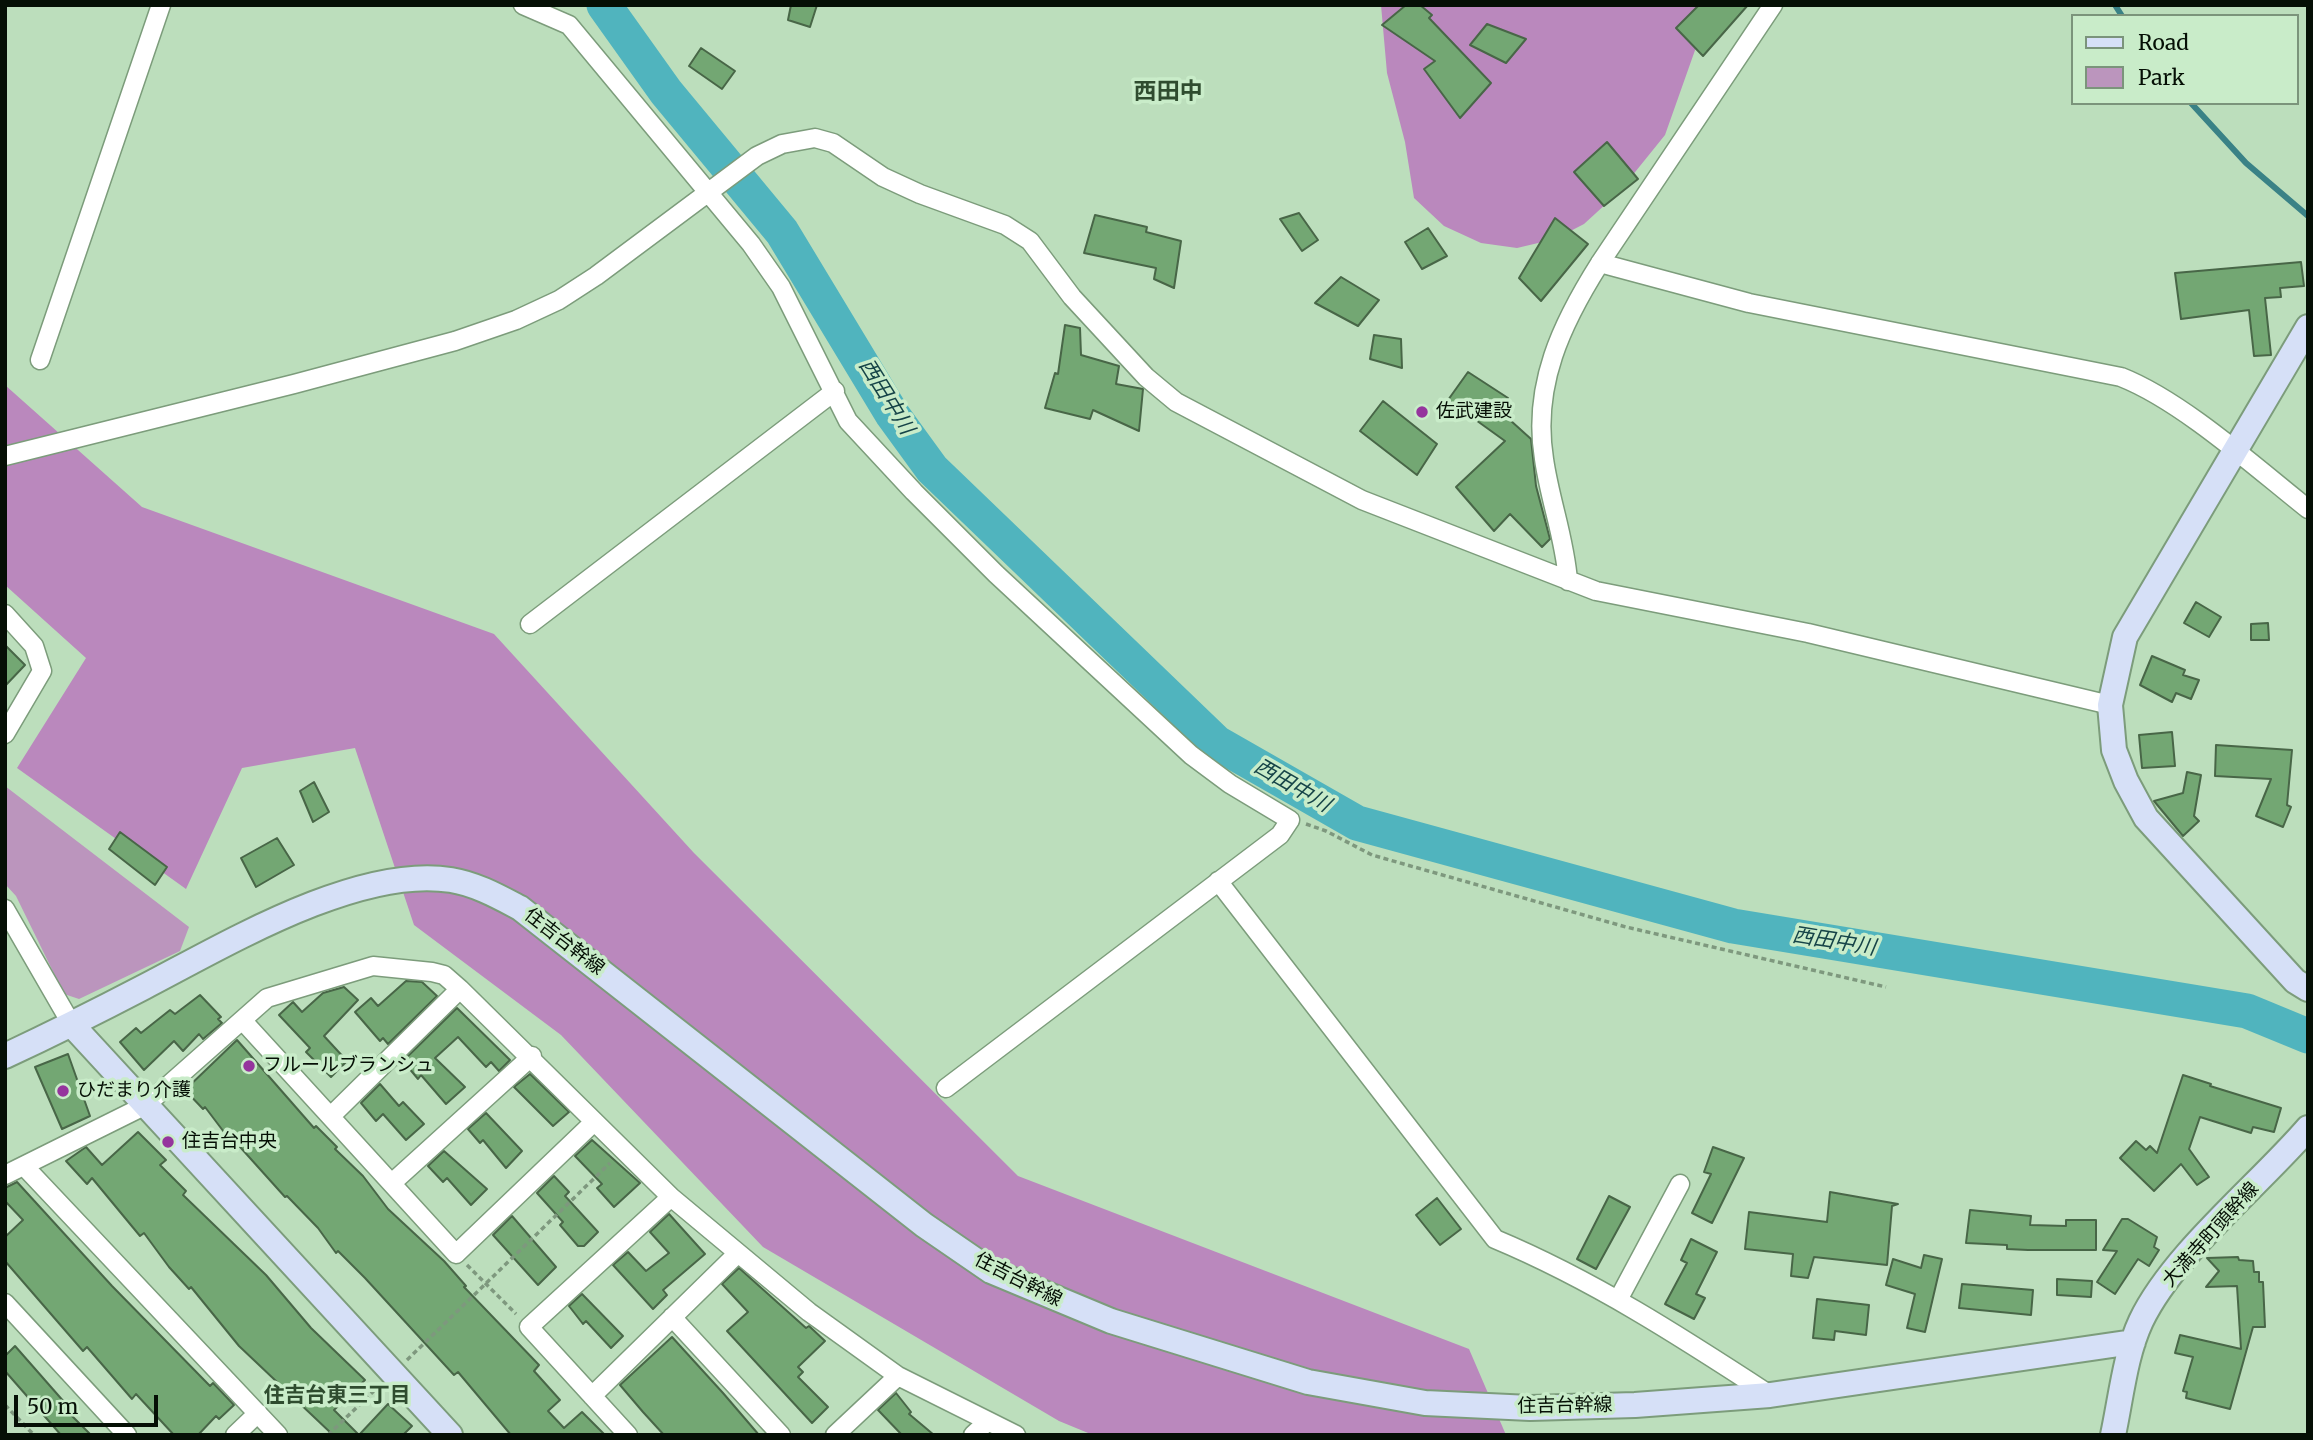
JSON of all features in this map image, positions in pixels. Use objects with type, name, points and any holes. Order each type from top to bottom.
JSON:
[{"type":"street","points":[[40,360],[161,5]]},
{"type":"street","points":[[523,5],[569,24],[713,190],[781,287],[848,421],[914,492],[1051,626],[1191,755],[1230,784],[1290,820],[1280,835],[946,1088]]},
{"type":"street","points":[[1568,581],[1565,546],[1544,460],[1542,424],[1547,381],[1557,338],[1573,305],[1600,262],[1773,5]]},
{"type":"street","points":[[5,456],[307,381],[455,341],[516,320],[559,300],[596,276],[757,156],[782,144],[814,138],[833,143],[883,177],[920,194],[1005,225],[1030,241],[1072,297],[1146,377],[1176,402],[1362,500],[1596,591],[1808,633],[2109,705]]},
{"type":"street","points":[[1600,262],[1749,303],[2121,377],[2144,386],[2236,452],[2308,509]]},
{"type":"street","points":[[2308,327],[2126,637],[2109,705],[2114,750],[2126,781],[2146,818],[2285,971],[2308,989]]},
{"type":"street","points":[[530,624],[835,391]]},
{"type":"street","points":[[5,614],[34,646],[42,671],[7,725]]},
{"type":"street","name":"住吉台幹線","points":[[5,1056],[72,1025],[218,948],[298,911],[377,884],[413,879],[452,880],[489,892],[520,908],[925,1225],[991,1271],[1111,1321],[1308,1381],[1425,1403],[1530,1408],[1622,1406],[1770,1395],[2133,1342]]},
{"type":"street","points":[[1218,881],[1495,1239],[1546,1260],[1662,1324],[1770,1395]]},
{"type":"street","points":[[5,909],[72,1025],[450,1435]]},
{"type":"street","points":[[5,1175],[146,1105],[267,998],[373,966],[444,975],[532,1056],[594,1122],[671,1197],[809,1312],[898,1376],[1016,1435]]},
{"type":"street","points":[[331,1116],[460,989]]},
{"type":"street","points":[[243,1021],[456,1254],[594,1122]]},
{"type":"street","points":[[393,1182],[532,1056]]},
{"type":"street","name":"大満寺町頭幹線","points":[[2113,1435],[2133,1342],[2141,1321],[2179,1265],[2308,1128]]},
{"type":"street","points":[[24,1166],[278,1435]]},
{"type":"street","points":[[1618,1300],[1680,1184]]},
{"type":"street","points":[[628,1435],[529,1327],[671,1197]]},
{"type":"street","points":[[592,1396],[737,1253]]},
{"type":"street","points":[[5,1303],[127,1435]]},
{"type":"street","points":[[672,1317],[781,1435]]},
{"type":"street","points":[[835,1435],[898,1376]]},
{"type":"street","points":[[235,1435],[258,1413]]},
{"type":"street","points":[[974,1435],[987,1422]]},
{"type":"path","points":[[1290,820],[1326,831],[1373,855],[1626,927],[1886,987]]},
{"type":"path","points":[[328,1435],[624,1150]]},
{"type":"path","points":[[456,1254],[529,1327]]},
{"type":"path","points":[[5,1405],[34,1435]]},
{"type":"green space","points":[[5,786],[189,927],[180,951],[79,999],[64,994],[16,896],[5,884]]},
{"type":"shaded area","points":[[1381,5],[1711,5],[1665,135],[1619,192],[1584,224],[1555,239],[1517,248],[1481,243],[1444,226],[1414,198],[1405,142],[1387,73]]},
{"type":"shaded area","points":[[5,385],[142,507],[494,634],[694,853],[1018,1176],[1469,1349],[1506,1435],[1093,1435],[1059,1421],[763,1247],[561,1035],[414,925],[355,748],[242,768],[186,889],[17,768],[86,658],[5,585]]},
{"type":"building","points":[[791,5],[817,5],[810,27],[788,20]]},
{"type":"building","points":[[1406,5],[1420,5],[1432,15],[1429,18],[1491,83],[1460,118],[1424,69],[1435,61],[1382,25]]},
{"type":"building","points":[[1699,5],[1748,5],[1703,56],[1676,28]]},
{"type":"building","points":[[1487,24],[1526,39],[1506,63],[1470,45]]},
{"type":"building","points":[[701,48],[735,71],[722,89],[689,66]]},
{"type":"building","points":[[1607,142],[1638,179],[1604,206],[1574,172]]},
{"type":"building","points":[[1299,213],[1318,240],[1302,251],[1280,219]]},
{"type":"building","points":[[1095,215],[1147,227],[1146,232],[1181,241],[1174,288],[1154,279],[1156,268],[1084,253]]},
{"type":"building","points":[[1555,218],[1588,244],[1541,301],[1519,278]]},
{"type":"building","points":[[1428,228],[1447,256],[1422,269],[1405,242]]},
{"type":"building","points":[[2301,262],[2304,286],[2280,288],[2281,297],[2265,298],[2271,355],[2254,356],[2249,310],[2181,319],[2175,273]]},
{"type":"building","points":[[1341,277],[1379,300],[1358,326],[1315,303]]},
{"type":"building","points":[[1065,325],[1080,328],[1081,355],[1119,366],[1116,384],[1143,389],[1139,431],[1093,410],[1090,419],[1045,408],[1055,373],[1058,374]]},
{"type":"building","points":[[1374,335],[1401,339],[1402,368],[1370,359]]},
{"type":"building","points":[[1468,372],[1508,398],[1500,411],[1531,439],[1536,486],[1550,539],[1542,547],[1510,514],[1494,531],[1456,487],[1505,441],[1448,400]]},
{"type":"building","points":[[1383,401],[1437,444],[1417,475],[1360,431]]},
{"type":"building","points":[[2196,602],[2221,617],[2209,637],[2184,623]]},
{"type":"building","points":[[2268,623],[2269,640],[2251,640],[2251,624]]},
{"type":"building","points":[[5,645],[25,665],[5,686]]},
{"type":"building","points":[[2152,656],[2185,670],[2183,675],[2199,680],[2191,699],[2176,693],[2172,702],[2140,685]]},
{"type":"building","points":[[2172,732],[2175,766],[2142,768],[2139,735]]},
{"type":"building","points":[[2216,745],[2292,750],[2287,805],[2291,807],[2283,827],[2256,816],[2271,779],[2215,776]]},
{"type":"building","points":[[2187,772],[2201,775],[2194,816],[2199,821],[2183,836],[2154,801],[2183,793]]},
{"type":"building","points":[[314,782],[329,812],[313,822],[300,791]]},
{"type":"building","points":[[120,832],[167,867],[155,885],[109,849]]},
{"type":"building","points":[[277,838],[294,865],[256,887],[241,858]]},
{"type":"building","points":[[406,981],[422,982],[437,996],[388,1044],[383,1038],[380,1041],[355,1012],[371,998],[378,1006]]},
{"type":"building","points":[[344,987],[358,1000],[324,1036],[347,1061],[331,1077],[306,1052],[310,1048],[279,1015],[293,1002],[302,1012],[323,993]]},
{"type":"building","points":[[200,995],[221,1017],[218,1019],[222,1023],[203,1039],[199,1034],[183,1051],[174,1041],[144,1070],[120,1042],[136,1028],[141,1033],[170,1010],[175,1014]]},
{"type":"building","points":[[457,1008],[510,1060],[499,1071],[491,1062],[486,1067],[458,1037],[435,1058],[465,1087],[446,1104],[421,1075],[418,1079],[403,1061]]},
{"type":"building","points":[[237,1040],[314,1128],[316,1126],[363,1176],[388,1209],[444,1261],[466,1286],[464,1287],[539,1365],[534,1371],[560,1400],[548,1411],[564,1428],[582,1412],[605,1435],[511,1435],[458,1372],[454,1375],[365,1278],[338,1251],[336,1253],[318,1228],[285,1197],[232,1138],[230,1140],[205,1107],[203,1109],[185,1090]]},
{"type":"building","name":"ひだまり介護","points":[[68,1054],[90,1116],[62,1129],[35,1067]]},
{"type":"building","points":[[530,1074],[569,1112],[553,1126],[514,1087]]},
{"type":"building","points":[[2183,1075],[2281,1108],[2274,1132],[2253,1127],[2251,1133],[2200,1117],[2189,1149],[2209,1177],[2197,1185],[2181,1164],[2154,1191],[2120,1158],[2136,1141],[2146,1150],[2150,1146],[2157,1153]]},
{"type":"building","points":[[380,1084],[399,1106],[403,1102],[424,1124],[406,1140],[383,1114],[376,1121],[361,1103]]},
{"type":"building","points":[[486,1113],[522,1151],[506,1168],[483,1140],[480,1143],[468,1129]]},
{"type":"building","points":[[138,1132],[166,1160],[160,1165],[186,1191],[183,1195],[266,1275],[311,1328],[365,1380],[334,1410],[359,1435],[333,1435],[239,1346],[191,1287],[189,1289],[169,1267],[144,1233],[140,1236],[92,1178],[87,1184],[66,1161],[86,1147],[102,1165]]},
{"type":"building","points":[[592,1140],[640,1183],[614,1207],[597,1188],[602,1184],[575,1156]]},
{"type":"building","points":[[1713,1147],[1744,1158],[1712,1223],[1692,1213],[1711,1174],[1704,1172]]},
{"type":"building","points":[[444,1151],[487,1189],[471,1205],[447,1178],[443,1182],[428,1166]]},
{"type":"building","points":[[554,1176],[569,1192],[565,1196],[598,1232],[584,1246],[578,1246],[560,1225],[563,1222],[537,1193]]},
{"type":"building","points":[[17,1182],[112,1286],[210,1386],[213,1383],[234,1405],[219,1419],[216,1416],[198,1435],[174,1435],[136,1394],[132,1399],[87,1347],[83,1351],[5,1261],[5,1237],[23,1220],[5,1201],[5,1188]]},
{"type":"building","points":[[1830,1192],[1898,1204],[1892,1206],[1887,1265],[1814,1257],[1808,1278],[1791,1276],[1793,1254],[1745,1249],[1749,1212],[1827,1222]]},
{"type":"building","points":[[1609,1196],[1630,1207],[1596,1269],[1577,1259]]},
{"type":"building","points":[[1437,1198],[1461,1229],[1440,1245],[1416,1215]]},
{"type":"building","points":[[1970,1210],[2031,1216],[2030,1225],[2066,1226],[2066,1220],[2096,1220],[2096,1250],[2007,1249],[2007,1245],[1966,1243]]},
{"type":"building","points":[[669,1214],[705,1254],[663,1290],[667,1295],[653,1309],[613,1265],[628,1252],[646,1271],[669,1253],[650,1232]]},
{"type":"building","points":[[512,1216],[556,1267],[538,1285],[493,1235]]},
{"type":"building","points":[[2122,1219],[2128,1219],[2157,1237],[2154,1247],[2159,1250],[2149,1266],[2138,1259],[2115,1294],[2097,1282],[2117,1251],[2103,1250]]},
{"type":"building","points":[[1691,1239],[1717,1252],[1696,1294],[1705,1298],[1694,1319],[1665,1304],[1687,1263],[1681,1260]]},
{"type":"building","points":[[1924,1255],[1942,1259],[1925,1332],[1907,1328],[1915,1294],[1886,1285],[1893,1259],[1921,1268]]},
{"type":"building","points":[[2238,1257],[2239,1260],[2253,1261],[2254,1272],[2259,1272],[2259,1282],[2263,1282],[2265,1327],[2253,1327],[2230,1409],[2186,1398],[2187,1392],[2183,1391],[2193,1357],[2175,1353],[2180,1335],[2241,1349],[2237,1286],[2206,1287],[2219,1271],[2207,1258]]},
{"type":"building","points":[[739,1268],[806,1328],[809,1326],[825,1341],[798,1367],[803,1372],[798,1377],[828,1407],[812,1423],[727,1331],[748,1312],[722,1284]]},
{"type":"building","points":[[2057,1279],[2092,1281],[2091,1297],[2057,1295]]},
{"type":"building","points":[[1962,1284],[2033,1290],[2031,1315],[1959,1308]]},
{"type":"building","points":[[582,1294],[623,1336],[611,1348],[586,1321],[583,1324],[569,1306]]},
{"type":"building","points":[[1817,1299],[1869,1305],[1866,1335],[1835,1331],[1834,1340],[1813,1338]]},
{"type":"building","points":[[672,1337],[759,1435],[664,1435],[643,1412],[620,1385]]},
{"type":"building","points":[[15,1346],[65,1403],[62,1406],[91,1435],[61,1435],[5,1371],[5,1356]]},
{"type":"building","points":[[896,1393],[911,1412],[909,1414],[934,1435],[902,1435],[878,1410]]},
{"type":"building","points":[[388,1404],[412,1426],[403,1435],[359,1435]]},
{"type":"waterway","name":"西田中川","points":[[604,5],[666,92],[782,232],[892,414],[932,469],[1217,743],[1357,823],[1733,926],[2247,1011],[2308,1036]]},
{"type":"waterway","points":[[2115,5],[2121,14]]},
{"type":"waterway","points":[[2193,105],[2246,163],[2308,216]]},
{"type":"place","name":"佐武建設","points":[[1422,412]]},
{"type":"place","name":"フルールブランシュ","points":[[249,1066]]},
{"type":"place","name":"ひだまり介護","points":[[63,1091]]},
{"type":"place","name":"住吉台中央","points":[[168,1142]]},
{"type":"district","name":"西田中","points":[[1168,92]]},
{"type":"district","name":"住吉台東三丁目","points":[[337,1396]]}]
